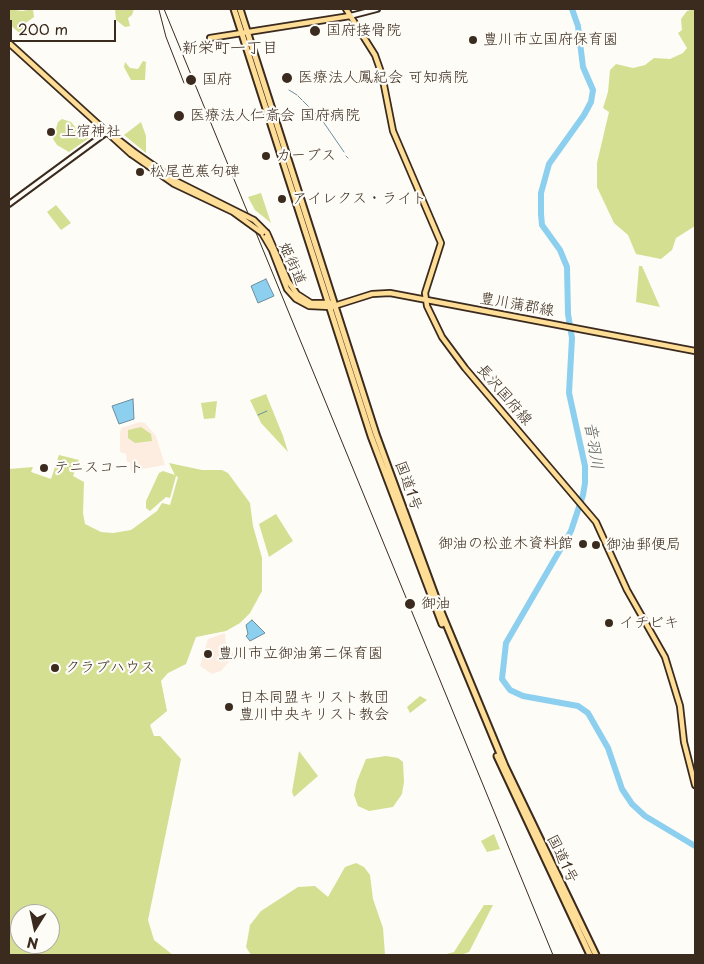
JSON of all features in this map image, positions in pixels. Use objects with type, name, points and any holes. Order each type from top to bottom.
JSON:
[{"type":"highway","name":"国道1号","points":[[234,9],[245,33]]},
{"type":"highway","name":"国道1号","points":[[240,9],[245,33],[332,304],[376,434],[450,635],[505,766],[596,955]]},
{"type":"highway","name":"国道1号","points":[[332,304],[371,436],[425,583],[501,767],[590,955]]},
{"type":"main road","points":[[346,9],[375,55],[382,75],[393,131],[441,243],[425,293],[425,300]]},
{"type":"main road","points":[[210,38],[350,16]]},
{"type":"main road","name":"姫街道","points":[[9,44],[107,132],[124,142],[132,152],[176,181],[234,209],[262,226],[278,253],[290,285],[300,300],[309,306],[332,304]]},
{"type":"main road","name":"豊川蒲郡線","points":[[332,304],[382,292],[695,351]]},
{"type":"main road","name":"長沢国府線","points":[[425,300],[439,331],[451,350],[590,513],[608,544],[627,590],[664,656],[680,706],[684,742],[695,785]]},
{"type":"street","points":[[350,16],[377,9]]},
{"type":"street","points":[[9,204],[107,132]]},
{"type":"shaded area","points":[[140,422],[145,423],[156,436],[165,465],[131,471],[130,462],[127,462],[126,454],[120,452],[120,433],[121,428]]},
{"type":"shaded area","points":[[225,633],[226,646],[235,655],[221,671],[212,674],[200,666],[208,639]]},
{"type":"green space","points":[[9,9],[22,11],[33,9],[34,17],[23,25],[27,35],[23,36],[9,24]]},
{"type":"green space","points":[[115,9],[134,9],[132,15],[128,18],[130,26],[125,27],[116,20]]},
{"type":"green space","points":[[695,9],[695,226],[676,238],[672,250],[661,259],[636,254],[628,235],[614,223],[597,187],[597,163],[609,112],[603,108],[608,92],[610,70],[616,64],[633,68],[645,65],[654,58],[670,59],[683,53],[687,48],[678,33],[682,30],[681,19],[687,11]]},
{"type":"green space","points":[[143,61],[146,62],[145,80],[131,80],[124,67],[125,62],[130,68],[138,69]]},
{"type":"green space","points":[[62,119],[71,122],[81,134],[89,138],[69,152],[57,145],[53,139],[58,122]]},
{"type":"green space","points":[[141,122],[146,136],[146,153],[124,135]]},
{"type":"green space","points":[[261,193],[271,223],[255,210],[248,197]]},
{"type":"green space","points":[[56,205],[71,223],[61,230],[47,212]]},
{"type":"green space","points":[[639,266],[642,266],[660,307],[636,302]]},
{"type":"green space","points":[[266,394],[288,452],[261,423],[250,400]]},
{"type":"green space","points":[[217,401],[215,418],[204,419],[201,403]]},
{"type":"green space","points":[[141,427],[151,434],[152,441],[135,443],[128,438],[128,430]]},
{"type":"green space","points":[[59,455],[79,460],[73,476],[84,482],[83,513],[85,524],[101,532],[113,533],[131,530],[157,511],[162,503],[170,505],[178,477],[176,476],[170,498],[166,497],[150,511],[146,508],[146,501],[159,473],[163,471],[175,475],[169,463],[202,470],[222,470],[228,473],[250,503],[253,526],[262,558],[262,591],[250,613],[240,623],[226,631],[196,637],[186,664],[168,673],[161,681],[167,711],[150,725],[154,736],[160,736],[181,759],[148,920],[154,940],[173,955],[9,955],[9,469],[33,467],[31,472],[51,479]]},
{"type":"green space","points":[[276,514],[293,541],[269,557],[259,524]]},
{"type":"green space","points":[[420,696],[427,700],[410,713],[407,707]]},
{"type":"green space","points":[[299,751],[318,776],[294,797],[292,792]]},
{"type":"green space","points":[[386,756],[398,758],[403,762],[404,782],[402,794],[393,807],[369,811],[358,806],[354,795],[357,781],[366,759]]},
{"type":"green space","points":[[494,834],[500,849],[487,852],[481,841]]},
{"type":"green space","points":[[356,863],[364,867],[370,875],[373,899],[383,928],[385,955],[251,955],[246,947],[250,925],[261,911],[298,887],[315,886],[328,897],[345,867]]},
{"type":"green space","points":[[484,905],[493,905],[469,952],[461,955],[443,955],[454,952]]},
{"type":"water","points":[[266,279],[274,296],[258,303],[251,286]]},
{"type":"water","points":[[133,399],[134,419],[119,424],[112,406]]},
{"type":"water","points":[[252,620],[265,633],[250,641],[246,636],[248,634],[246,625]]},
{"type":"waterway","name":"音羽川","points":[[572,9],[578,26],[583,67],[593,90],[591,102],[584,115],[549,164],[541,193],[541,214],[542,225],[560,250],[567,267],[568,314],[572,338],[569,393],[585,466],[585,483],[571,531],[506,643],[502,679],[510,690],[523,696],[578,706],[588,713],[608,748],[622,789],[632,804],[645,816],[695,846]]},
{"type":"waterway","points":[[289,90],[297,95]]},
{"type":"waterway","points":[[298,96],[302,100]]},
{"type":"waterway","points":[[303,101],[322,120],[344,152]]},
{"type":"waterway","points":[[258,415],[267,411]]},
{"type":"railway","points":[[164,9],[553,955]]},
{"type":"railway","points":[[159,10],[166,37],[184,83]]},
{"type":"place","name":"国府接骨院","points":[[315,31]]},
{"type":"place","name":"豊川市立国府保育園","points":[[473,40]]},
{"type":"place","name":"医療法人鳳紀会 可知病院","points":[[287,78]]},
{"type":"place","name":"国府","points":[[191,80]]},
{"type":"place","name":"医療法人仁斎会 国府病院","points":[[179,116]]},
{"type":"place","name":"上宿神社","points":[[51,132]]},
{"type":"place","name":"カーブス","points":[[266,156]]},
{"type":"place","name":"松尾芭蕉句碑","points":[[140,172]]},
{"type":"place","name":"アイレクス・ライト","points":[[282,199]]},
{"type":"place","name":"テニスコート","points":[[44,468]]},
{"type":"place","name":"御油の松並木資料館","points":[[583,544]]},
{"type":"place","name":"御油郵便局","points":[[596,545]]},
{"type":"place","name":"御油","points":[[410,604]]},
{"type":"place","name":"イチビキ","points":[[609,623]]},
{"type":"place","name":"豊川市立御油第二保育園","points":[[208,654]]},
{"type":"place","name":"クラブハウス","points":[[55,668]]},
{"type":"place","name":"日本同盟キリスト教団 豊川中央キリスト教会","points":[[229,707]]},
{"type":"district","name":"新栄町一丁目","points":[[230,49]]}]
